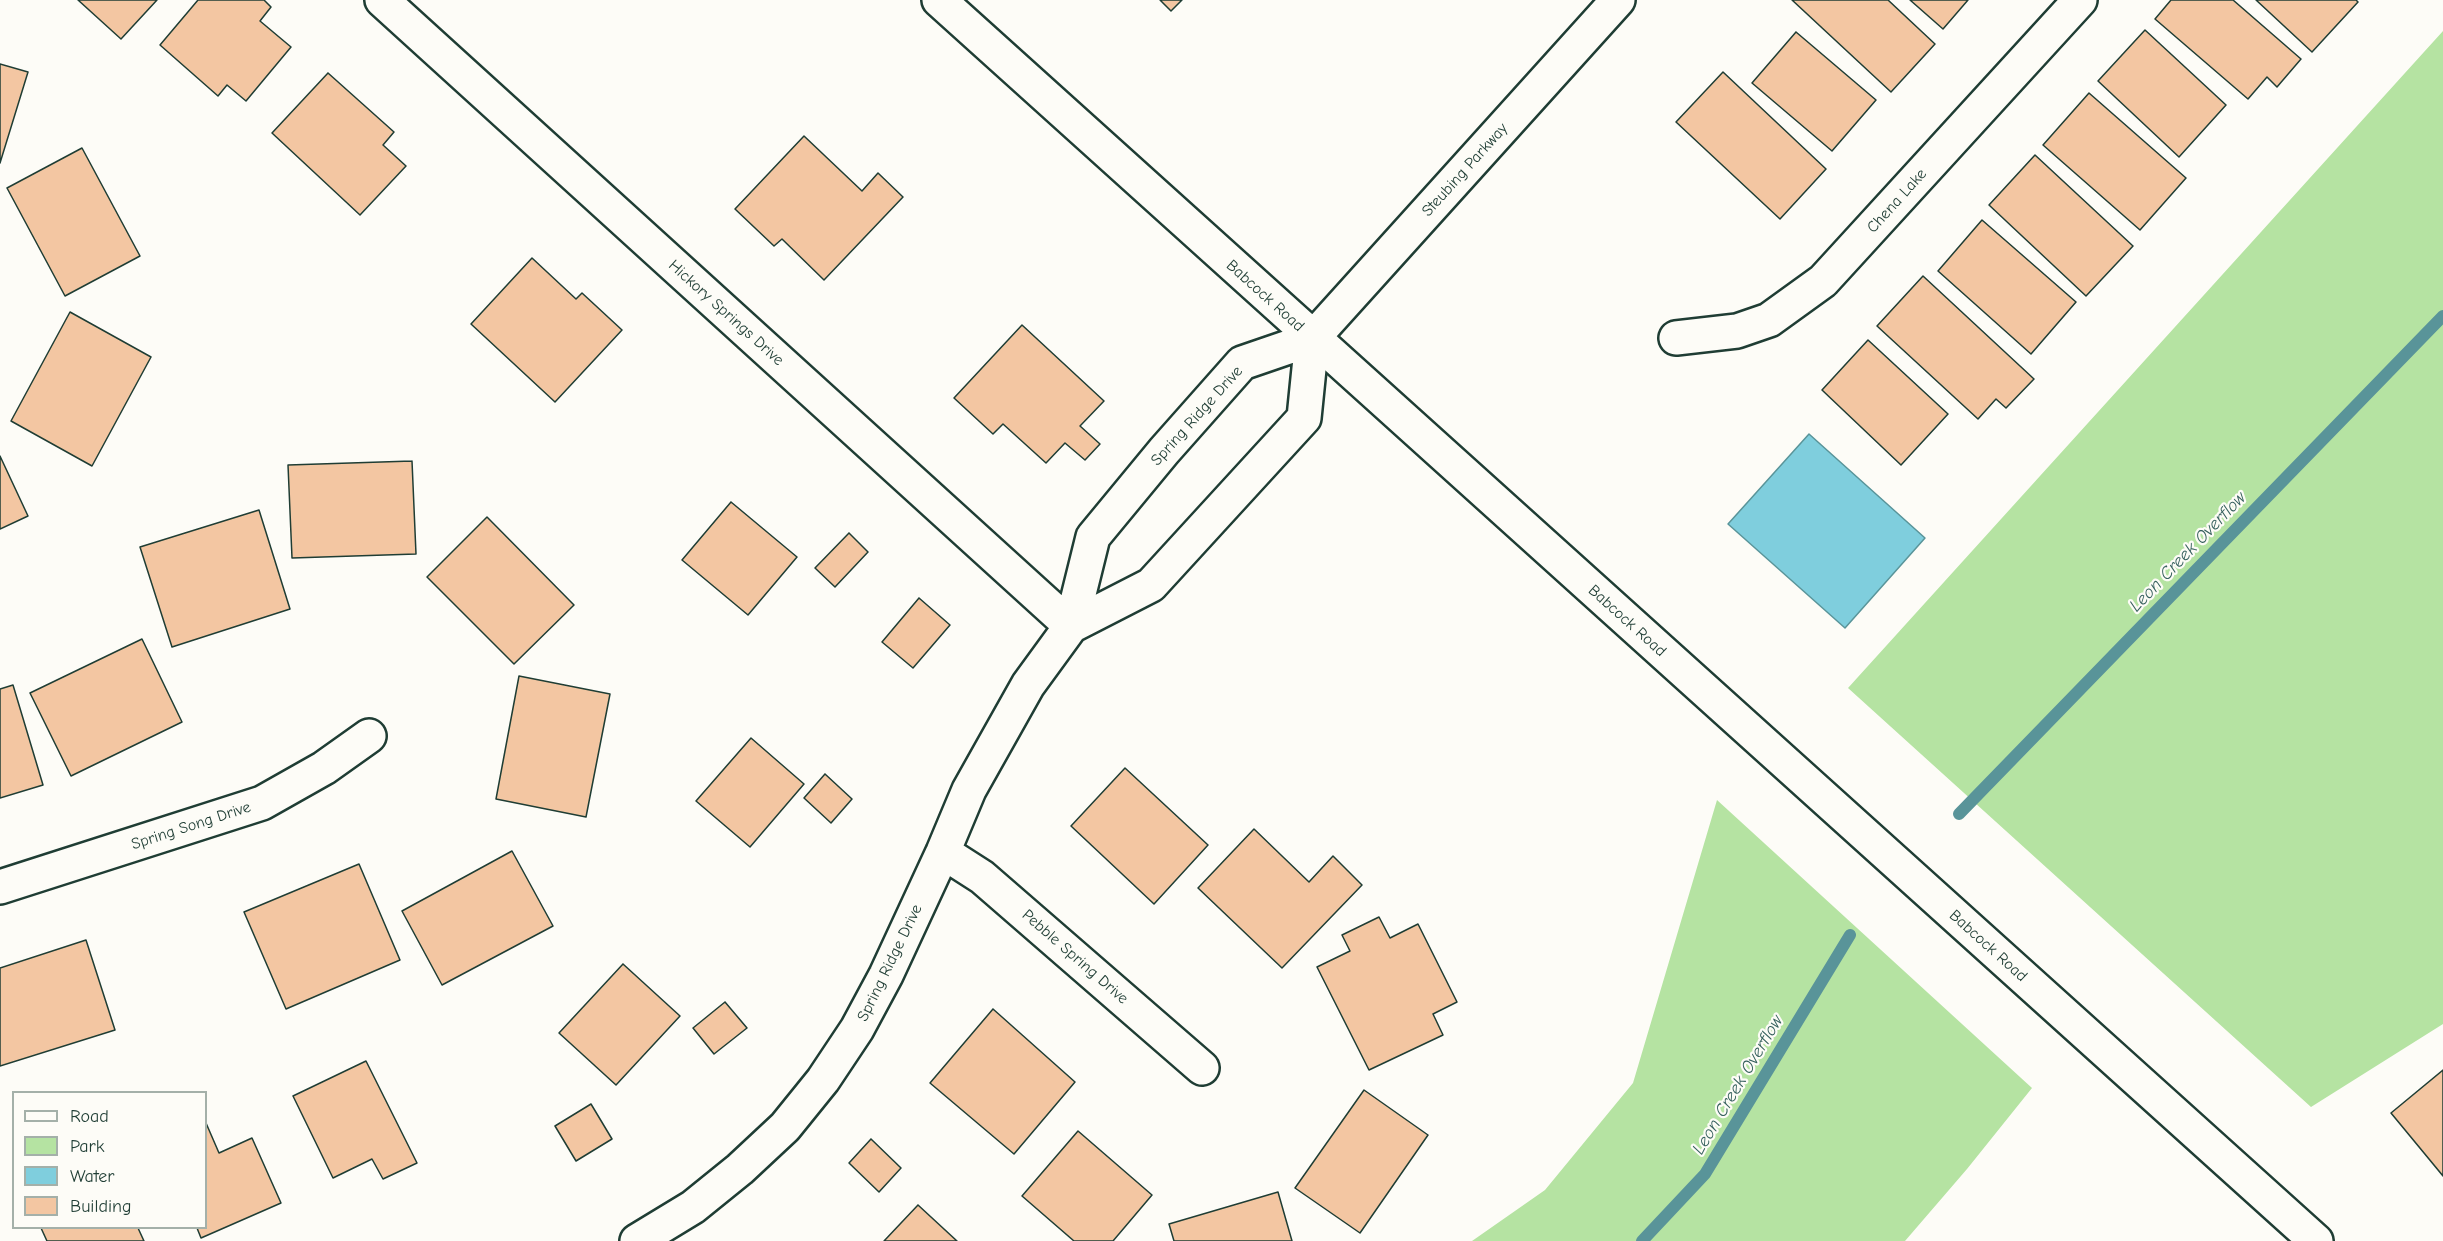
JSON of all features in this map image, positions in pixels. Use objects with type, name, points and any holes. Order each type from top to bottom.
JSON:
[{"type":"street","name":"Hickory Springs Drive","points":[[382,0],[1071,626]]},
{"type":"street","name":"Babcock Road","points":[[939,0],[1312,339],[2316,1241]]},
{"type":"street","name":"Steubing Parkway","points":[[1312,339],[1618,0]]},
{"type":"street","name":"Chena Lake","points":[[1676,338],[1737,332],[1769,320],[1823,281],[2080,0]]},
{"type":"street","name":"Spring Ridge Drive","points":[[636,1241],[693,1207],[740,1169],[785,1127],[823,1080],[857,1029],[886,975],[969,790],[1028,685],[1071,626],[1093,537],[1164,451],[1242,363],[1312,339],[1304,418],[1152,585],[1071,626]]},
{"type":"street","name":"Spring Song Drive","points":[[0,887],[262,803],[324,768],[369,736]]},
{"type":"street","name":"Pebble Spring Drive","points":[[943,852],[982,877],[1202,1068]]},
{"type":"green space","points":[[2443,31],[2443,1024],[2311,1107],[1848,688]]},
{"type":"green space","points":[[1717,800],[2032,1088],[1905,1241],[1472,1241],[1545,1190],[1633,1083]]},
{"type":"water","points":[[1809,434],[1925,538],[1845,628],[1728,524]]},
{"type":"building","points":[[78,0],[157,0],[121,39]]},
{"type":"building","points":[[198,0],[264,0],[271,7],[260,21],[291,47],[246,101],[227,85],[218,96],[160,45]]},
{"type":"building","points":[[1160,0],[1182,0],[1171,11]]},
{"type":"building","points":[[1792,0],[1888,0],[1935,44],[1891,92]]},
{"type":"building","points":[[1910,0],[1968,0],[1943,29]]},
{"type":"building","points":[[2171,0],[2233,0],[2301,59],[2277,87],[2267,77],[2248,99],[2155,19]]},
{"type":"building","points":[[2256,0],[2356,0],[2358,2],[2312,52]]},
{"type":"building","points":[[2145,30],[2226,105],[2179,157],[2098,81]]},
{"type":"building","points":[[1796,32],[1876,100],[1832,151],[1752,83]]},
{"type":"building","points":[[0,64],[28,72],[0,163]]},
{"type":"building","points":[[1723,72],[1826,169],[1780,219],[1676,122]]},
{"type":"building","points":[[328,73],[394,132],[383,145],[406,166],[360,215],[272,133]]},
{"type":"building","points":[[2089,93],[2186,178],[2140,230],[2043,145]]},
{"type":"building","points":[[804,136],[862,191],[878,173],[903,197],[824,280],[782,239],[774,246],[735,209]]},
{"type":"building","points":[[82,148],[140,256],[65,296],[7,188]]},
{"type":"building","points":[[2035,155],[2133,246],[2086,296],[1989,205]]},
{"type":"building","points":[[1982,220],[2076,302],[2031,354],[1938,271]]},
{"type":"building","points":[[532,258],[576,299],[582,293],[622,330],[555,402],[471,324]]},
{"type":"building","points":[[1923,276],[2034,379],[2006,408],[1996,399],[1978,419],[1877,326]]},
{"type":"building","points":[[70,312],[151,357],[92,466],[11,421]]},
{"type":"building","points":[[1022,325],[1104,401],[1080,426],[1100,444],[1085,460],[1065,443],[1046,463],[1003,424],[993,434],[954,398]]},
{"type":"building","points":[[1868,340],[1948,414],[1901,465],[1822,390]]},
{"type":"building","points":[[0,456],[28,516],[0,529]]},
{"type":"building","points":[[412,461],[416,554],[292,558],[288,465]]},
{"type":"building","points":[[731,502],[797,557],[748,615],[682,560]]},
{"type":"building","points":[[259,510],[290,609],[172,647],[140,547]]},
{"type":"building","points":[[487,517],[574,605],[514,664],[427,577]]},
{"type":"building","points":[[849,533],[868,552],[835,587],[815,568]]},
{"type":"building","points":[[919,598],[950,625],[913,668],[882,642]]},
{"type":"building","points":[[142,639],[182,722],[71,776],[30,693]]},
{"type":"building","points":[[519,676],[610,694],[586,817],[496,799]]},
{"type":"building","points":[[13,685],[43,785],[0,798],[0,689]]},
{"type":"building","points":[[751,738],[804,784],[750,847],[696,801]]},
{"type":"building","points":[[1125,768],[1208,845],[1154,904],[1071,826]]},
{"type":"building","points":[[825,774],[852,799],[831,823],[804,798]]},
{"type":"building","points":[[1254,829],[1309,882],[1333,856],[1362,885],[1282,968],[1198,888]]},
{"type":"building","points":[[512,851],[553,926],[442,985],[402,911]]},
{"type":"building","points":[[359,864],[400,960],[286,1009],[244,912]]},
{"type":"building","points":[[1379,917],[1390,938],[1418,924],[1457,1002],[1433,1014],[1443,1035],[1369,1070],[1317,967],[1350,951],[1342,935]]},
{"type":"building","points":[[86,940],[115,1030],[0,1066],[0,968]]},
{"type":"building","points":[[623,964],[680,1016],[616,1085],[559,1033]]},
{"type":"building","points":[[725,1002],[747,1028],[714,1054],[693,1028]]},
{"type":"building","points":[[993,1009],[1075,1082],[1014,1154],[930,1083]]},
{"type":"building","points":[[366,1061],[417,1163],[383,1179],[372,1159],[333,1178],[293,1096]]},
{"type":"building","points":[[2443,1070],[2443,1176],[2391,1113]]},
{"type":"building","points":[[1364,1090],[1428,1135],[1360,1233],[1295,1188]]},
{"type":"building","points":[[591,1104],[612,1139],[576,1161],[555,1126]]},
{"type":"building","points":[[207,1125],[219,1153],[252,1138],[281,1203],[201,1238],[197,1229],[207,1229]]},
{"type":"building","points":[[1078,1131],[1152,1195],[1113,1241],[1074,1241],[1022,1196]]},
{"type":"building","points":[[871,1139],[901,1168],[879,1192],[849,1163]]},
{"type":"building","points":[[1278,1192],[1292,1241],[1174,1241],[1169,1224]]},
{"type":"building","points":[[918,1205],[957,1241],[884,1241]]},
{"type":"building","points":[[41,1229],[138,1229],[144,1241],[47,1241]]},
{"type":"waterway","name":"Leon Creek Overflow","points":[[1959,814],[2443,316]]},
{"type":"waterway","name":"Leon Creek Overflow","points":[[1642,1241],[1705,1174],[1850,935]]}]
